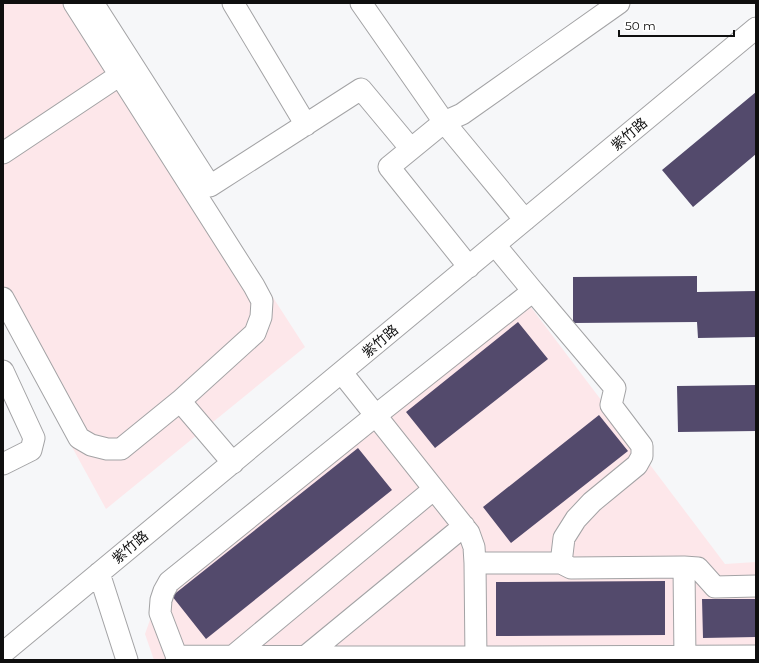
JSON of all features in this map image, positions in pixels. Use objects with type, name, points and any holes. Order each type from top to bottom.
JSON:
[{"type":"street","points":[[3,298],[79,438],[91,445],[107,449],[121,449],[180,400],[255,333],[261,317],[262,301],[74,3]]},
{"type":"street","points":[[93,3],[210,186],[361,89],[411,149]]},
{"type":"street","points":[[233,3],[306,125]]},
{"type":"street","points":[[361,3],[444,122],[525,220]]},
{"type":"street","points":[[469,267],[389,167],[444,122],[457,105],[600,3]]},
{"type":"street","points":[[444,122],[462,114],[619,3]]},
{"type":"street","name":"紫竹路","points":[[3,653],[756,28]]},
{"type":"street","points":[[3,153],[120,75]]},
{"type":"street","points":[[496,245],[615,388],[611,405],[642,446],[642,456],[637,465],[592,502],[576,519],[564,538],[561,563]]},
{"type":"street","points":[[533,291],[169,582],[161,600],[160,613],[177,658],[233,656],[476,658],[685,658],[756,656]]},
{"type":"street","points":[[3,371],[34,438],[31,450],[3,464]]},
{"type":"street","points":[[342,373],[469,533],[474,547],[476,563],[476,658]]},
{"type":"street","points":[[180,400],[233,463]]},
{"type":"street","points":[[233,656],[434,489]]},
{"type":"street","points":[[306,656],[464,526]]},
{"type":"street","points":[[476,563],[561,563],[571,568],[698,568],[715,587],[756,586]]},
{"type":"street","points":[[684,567],[685,658]]},
{"type":"street","points":[[99,573],[127,660]]},
{"type":"shaded area","points":[[3,3],[83,3],[305,347],[106,509],[3,321]]},
{"type":"shaded area","points":[[524,298],[725,564],[756,562],[756,660],[154,660],[145,634],[162,586]]},
{"type":"building","points":[[756,92],[756,154],[693,207],[662,170]]},
{"type":"building","points":[[697,276],[697,292],[756,291],[756,337],[698,338],[697,322],[573,323],[573,277]]},
{"type":"building","points":[[518,322],[548,359],[435,448],[406,412]]},
{"type":"building","points":[[756,385],[756,431],[678,432],[677,386]]},
{"type":"building","points":[[599,415],[628,451],[511,543],[483,507]]},
{"type":"building","points":[[358,448],[392,490],[206,639],[172,596]]},
{"type":"building","points":[[665,581],[665,635],[496,636],[496,582]]},
{"type":"building","points":[[702,599],[756,599],[756,637],[703,638]]}]
